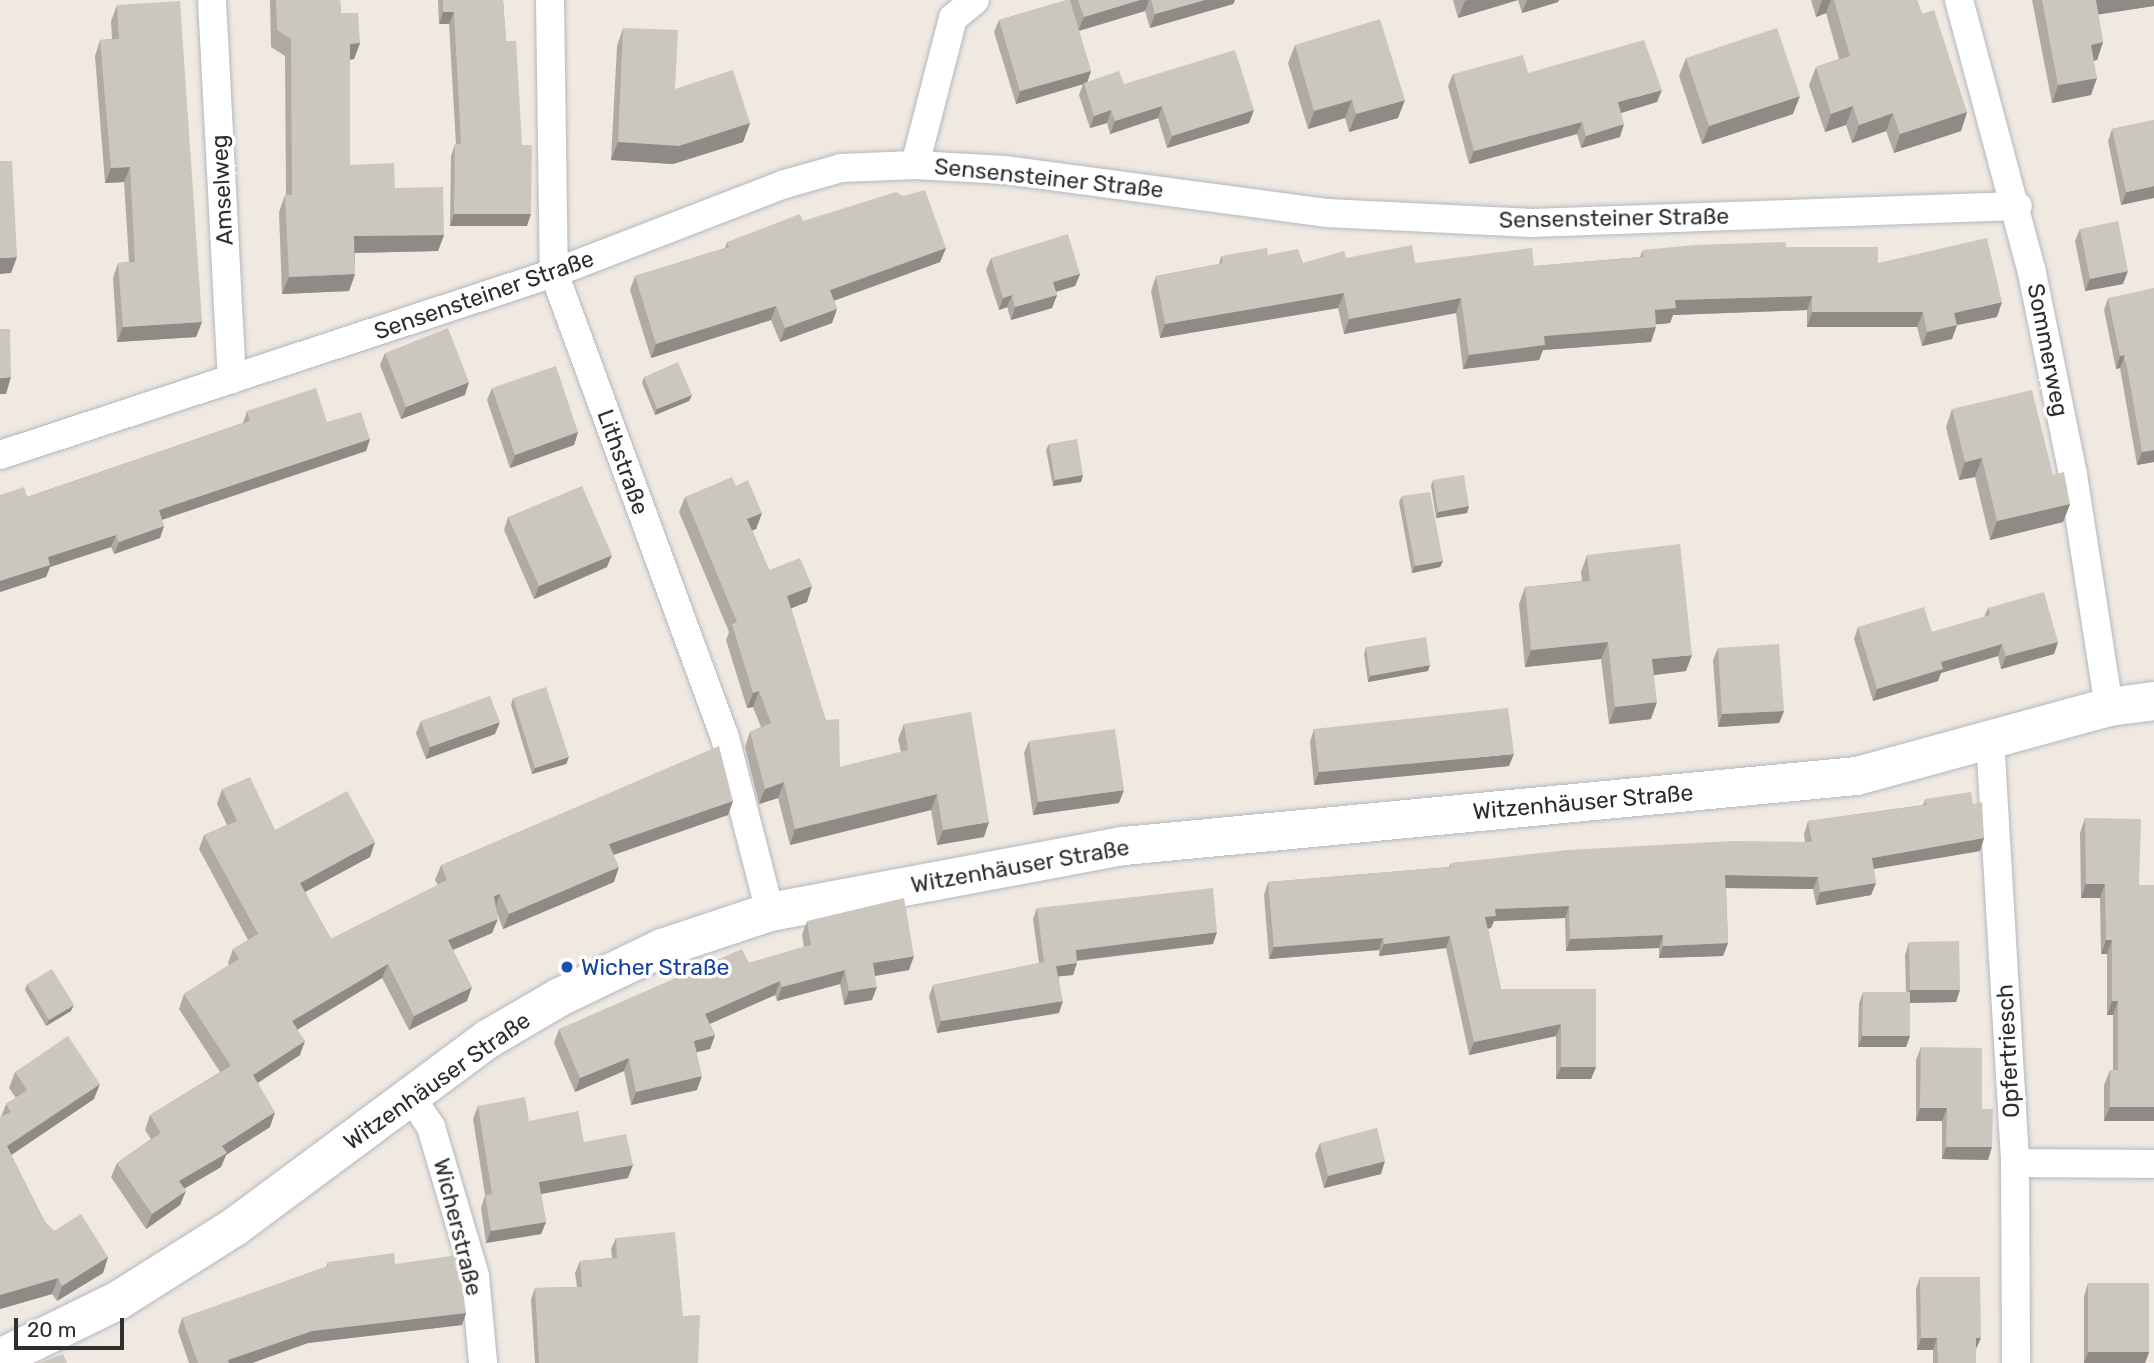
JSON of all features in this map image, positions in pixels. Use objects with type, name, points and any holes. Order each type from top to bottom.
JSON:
[{"type":"main road","name":"Witzenhäuser Straße","points":[[0,1358],[119,1300],[236,1226],[488,1040],[560,997],[662,948],[770,912],[1124,846],[1857,776],[2109,707],[2154,701]]},
{"type":"street","name":"Amselweg","points":[[212,0],[232,379]]},
{"type":"street","name":"Lithstraße","points":[[550,0],[554,273],[724,734],[770,912]]},
{"type":"street","points":[[915,165],[953,18],[975,0]]},
{"type":"street","name":"Sommerweg","points":[[1959,0],[2018,206],[2073,475],[2109,707]]},
{"type":"street","name":"Sensensteiner Straße","points":[[0,455],[554,273],[785,184],[841,169],[915,165],[1005,170],[1328,213],[1532,223],[2018,206]]},
{"type":"street","name":"Opfertriesch","points":[[1990,738],[2014,1163],[2017,1363]]},
{"type":"street","name":"Wicherstraße","points":[[411,1097],[431,1127],[475,1276],[483,1363]]},
{"type":"street","points":[[2014,1163],[2154,1164]]},
{"type":"building","points":[[276,0],[340,0],[341,13],[358,13],[360,43],[350,44],[350,165],[394,163],[395,188],[443,187],[444,235],[354,236],[355,274],[289,277],[285,195],[292,195],[291,39],[277,30]]},
{"type":"building","points":[[443,0],[503,0],[506,41],[516,41],[522,145],[532,145],[531,214],[454,214],[455,144],[461,144],[454,12],[443,12]]},
{"type":"building","points":[[1070,0],[1091,71],[1020,91],[999,20]]},
{"type":"building","points":[[1078,0],[1140,0],[1084,17]]},
{"type":"building","points":[[1151,0],[1205,0],[1155,14]]},
{"type":"building","points":[[1834,0],[1917,0],[1922,14],[1934,10],[1967,112],[1900,134],[1893,113],[1859,125],[1853,106],[1831,114],[1816,67],[1850,56]]},
{"type":"building","points":[[2042,0],[2096,0],[2103,42],[2091,45],[2097,78],[2058,85]]},
{"type":"building","points":[[180,1],[202,322],[123,327],[118,263],[135,262],[130,167],[111,168],[100,40],[119,39],[117,5]]},
{"type":"building","points":[[1380,19],[1405,100],[1356,114],[1352,100],[1314,111],[1295,45]]},
{"type":"building","points":[[623,28],[678,30],[675,89],[733,70],[750,123],[679,146],[618,142]]},
{"type":"building","points":[[1777,28],[1800,96],[1709,126],[1686,58]]},
{"type":"building","points":[[1644,40],[1662,90],[1618,102],[1624,124],[1586,136],[1582,122],[1474,151],[1453,74],[1523,55],[1528,73]]},
{"type":"building","points":[[1235,50],[1254,110],[1172,136],[1162,106],[1115,121],[1111,110],[1094,116],[1084,83],[1119,71],[1124,84]]},
{"type":"building","points":[[2154,120],[2154,186],[2126,192],[2112,129]]},
{"type":"building","points":[[0,161],[12,161],[17,257],[0,258]]},
{"type":"building","points":[[925,190],[946,248],[830,290],[837,309],[785,328],[776,306],[656,344],[635,276],[729,247],[727,242],[800,214],[803,221],[896,192],[903,196]]},
{"type":"building","points":[[2118,221],[2128,271],[2090,279],[2080,229]]},
{"type":"building","points":[[1068,234],[1080,274],[1053,282],[1057,295],[1015,307],[1012,295],[1003,298],[991,258]]},
{"type":"building","points":[[1987,238],[2002,302],[1954,313],[1957,325],[1927,332],[1923,312],[1812,312],[1812,296],[1675,300],[1676,308],[1655,310],[1656,327],[1544,336],[1545,345],[1469,355],[1461,298],[1349,319],[1344,293],[1165,324],[1156,276],[1223,263],[1221,256],[1267,248],[1268,255],[1298,249],[1303,263],[1344,251],[1346,258],[1412,245],[1415,263],[1532,248],[1534,266],[1643,257],[1643,250],[1694,245],[1786,242],[1786,247],[1878,247],[1878,263]]},
{"type":"building","points":[[2154,288],[2154,450],[2142,452],[2125,355],[2120,356],[2108,298]]},
{"type":"building","points":[[448,328],[469,382],[406,407],[385,353]]},
{"type":"building","points":[[0,329],[10,329],[11,377],[0,378]]},
{"type":"building","points":[[678,362],[692,395],[657,409],[644,377]]},
{"type":"building","points":[[556,366],[578,432],[515,455],[492,388]]},
{"type":"building","points":[[316,388],[327,422],[361,412],[370,439],[159,510],[164,526],[119,542],[116,535],[48,557],[50,565],[0,581],[0,495],[24,487],[27,497],[250,421],[247,411]]},
{"type":"building","points":[[2032,390],[2053,475],[2064,472],[2070,504],[1997,521],[1982,458],[1965,462],[1952,409]]},
{"type":"building","points":[[1077,439],[1083,475],[1055,480],[1049,444]]},
{"type":"building","points":[[1464,475],[1469,506],[1438,512],[1433,480]]},
{"type":"building","points":[[732,477],[736,486],[748,480],[762,513],[747,519],[769,570],[800,558],[812,586],[787,596],[826,720],[839,719],[840,767],[908,750],[904,724],[971,712],[989,822],[943,830],[937,794],[795,829],[784,782],[765,789],[750,732],[771,723],[759,691],[753,693],[732,624],[737,622],[685,497]]},
{"type":"building","points":[[582,486],[612,555],[539,586],[508,517]]},
{"type":"building","points":[[1430,492],[1443,561],[1415,566],[1402,496]]},
{"type":"building","points":[[1680,544],[1692,655],[1652,659],[1657,702],[1615,707],[1608,642],[1531,650],[1525,587],[1590,581],[1587,555]]},
{"type":"building","points":[[2044,592],[2058,642],[2006,656],[2002,644],[1941,662],[1943,669],[1877,689],[1858,627],[1924,607],[1932,632],[1990,615],[1988,608]]},
{"type":"building","points":[[1426,637],[1430,665],[1370,676],[1366,647]]},
{"type":"building","points":[[1779,644],[1784,711],[1722,714],[1718,648]]},
{"type":"building","points":[[546,687],[569,757],[535,768],[513,698]]},
{"type":"building","points":[[490,696],[500,722],[430,747],[421,721]]},
{"type":"building","points":[[1508,708],[1514,754],[1319,772],[1314,729]]},
{"type":"building","points":[[1115,729],[1124,790],[1038,802],[1029,741]]},
{"type":"building","points":[[719,746],[733,801],[609,844],[619,867],[509,914],[500,894],[494,896],[498,919],[448,940],[472,987],[414,1016],[388,964],[292,1021],[305,1041],[253,1075],[275,1112],[222,1146],[227,1153],[179,1181],[186,1191],[152,1214],[117,1163],[161,1133],[150,1115],[231,1066],[184,994],[239,959],[233,949],[258,934],[204,835],[237,821],[222,789],[250,777],[275,830],[347,791],[375,842],[300,883],[331,939],[447,880],[441,865]]},
{"type":"building","points":[[1971,792],[1973,804],[1982,802],[1984,838],[1872,858],[1876,883],[1820,892],[1818,877],[1725,875],[1728,943],[1663,946],[1663,935],[1570,939],[1569,906],[1495,909],[1496,916],[1485,917],[1501,989],[1596,989],[1596,1067],[1561,1067],[1561,1024],[1474,1042],[1450,936],[1384,944],[1383,938],[1274,947],[1268,882],[1451,867],[1451,863],[1568,850],[1732,841],[1812,842],[1808,821],[1926,805],[1925,799]]},
{"type":"building","points":[[2085,818],[2141,819],[2139,885],[2154,885],[2154,1107],[2110,1107],[2110,1070],[2118,1070],[2118,1001],[2112,1001],[2112,940],[2106,940],[2105,884],[2086,884]]},
{"type":"building","points":[[1213,888],[1217,932],[1076,950],[1077,963],[1056,966],[1063,1001],[941,1021],[933,985],[1044,962],[1037,908]]},
{"type":"building","points":[[904,898],[914,956],[873,963],[877,987],[849,991],[845,970],[782,987],[780,981],[705,1014],[715,1035],[694,1041],[702,1076],[636,1092],[629,1058],[580,1078],[559,1029],[742,949],[749,963],[811,945],[807,921]]},
{"type":"building","points":[[1959,941],[1960,990],[1910,990],[1909,942]]},
{"type":"building","points":[[52,969],[74,1005],[49,1020],[27,984]]},
{"type":"building","points":[[1863,992],[1910,992],[1910,1036],[1862,1036]]},
{"type":"building","points":[[68,1036],[100,1084],[7,1146],[45,1222],[54,1231],[81,1214],[108,1257],[62,1286],[58,1278],[0,1295],[0,1117],[11,1112],[6,1104],[27,1090],[15,1072]]},
{"type":"building","points":[[1921,1047],[1982,1048],[1982,1109],[1993,1109],[1992,1147],[1946,1147],[1947,1108],[1920,1108]]},
{"type":"building","points":[[525,1097],[529,1121],[578,1111],[584,1142],[626,1134],[633,1165],[539,1182],[546,1222],[491,1231],[485,1195],[492,1194],[478,1106]]},
{"type":"building","points":[[1377,1128],[1385,1161],[1328,1176],[1320,1143]]},
{"type":"building","points":[[675,1232],[683,1316],[700,1315],[698,1363],[539,1363],[535,1288],[582,1287],[580,1261],[617,1258],[616,1238]]},
{"type":"building","points":[[394,1253],[395,1264],[458,1255],[466,1313],[312,1331],[228,1360],[229,1363],[198,1363],[182,1318],[328,1266],[328,1262]]},
{"type":"building","points":[[1920,1277],[1980,1277],[1981,1338],[1976,1338],[1976,1363],[1938,1363],[1937,1338],[1921,1338]]},
{"type":"building","points":[[2088,1283],[2149,1283],[2149,1352],[2088,1352]]},
{"type":"building","points":[[63,1354],[67,1363],[40,1363]]},
{"type":"place","name":"Wicher Straße","points":[[567,967]]}]
